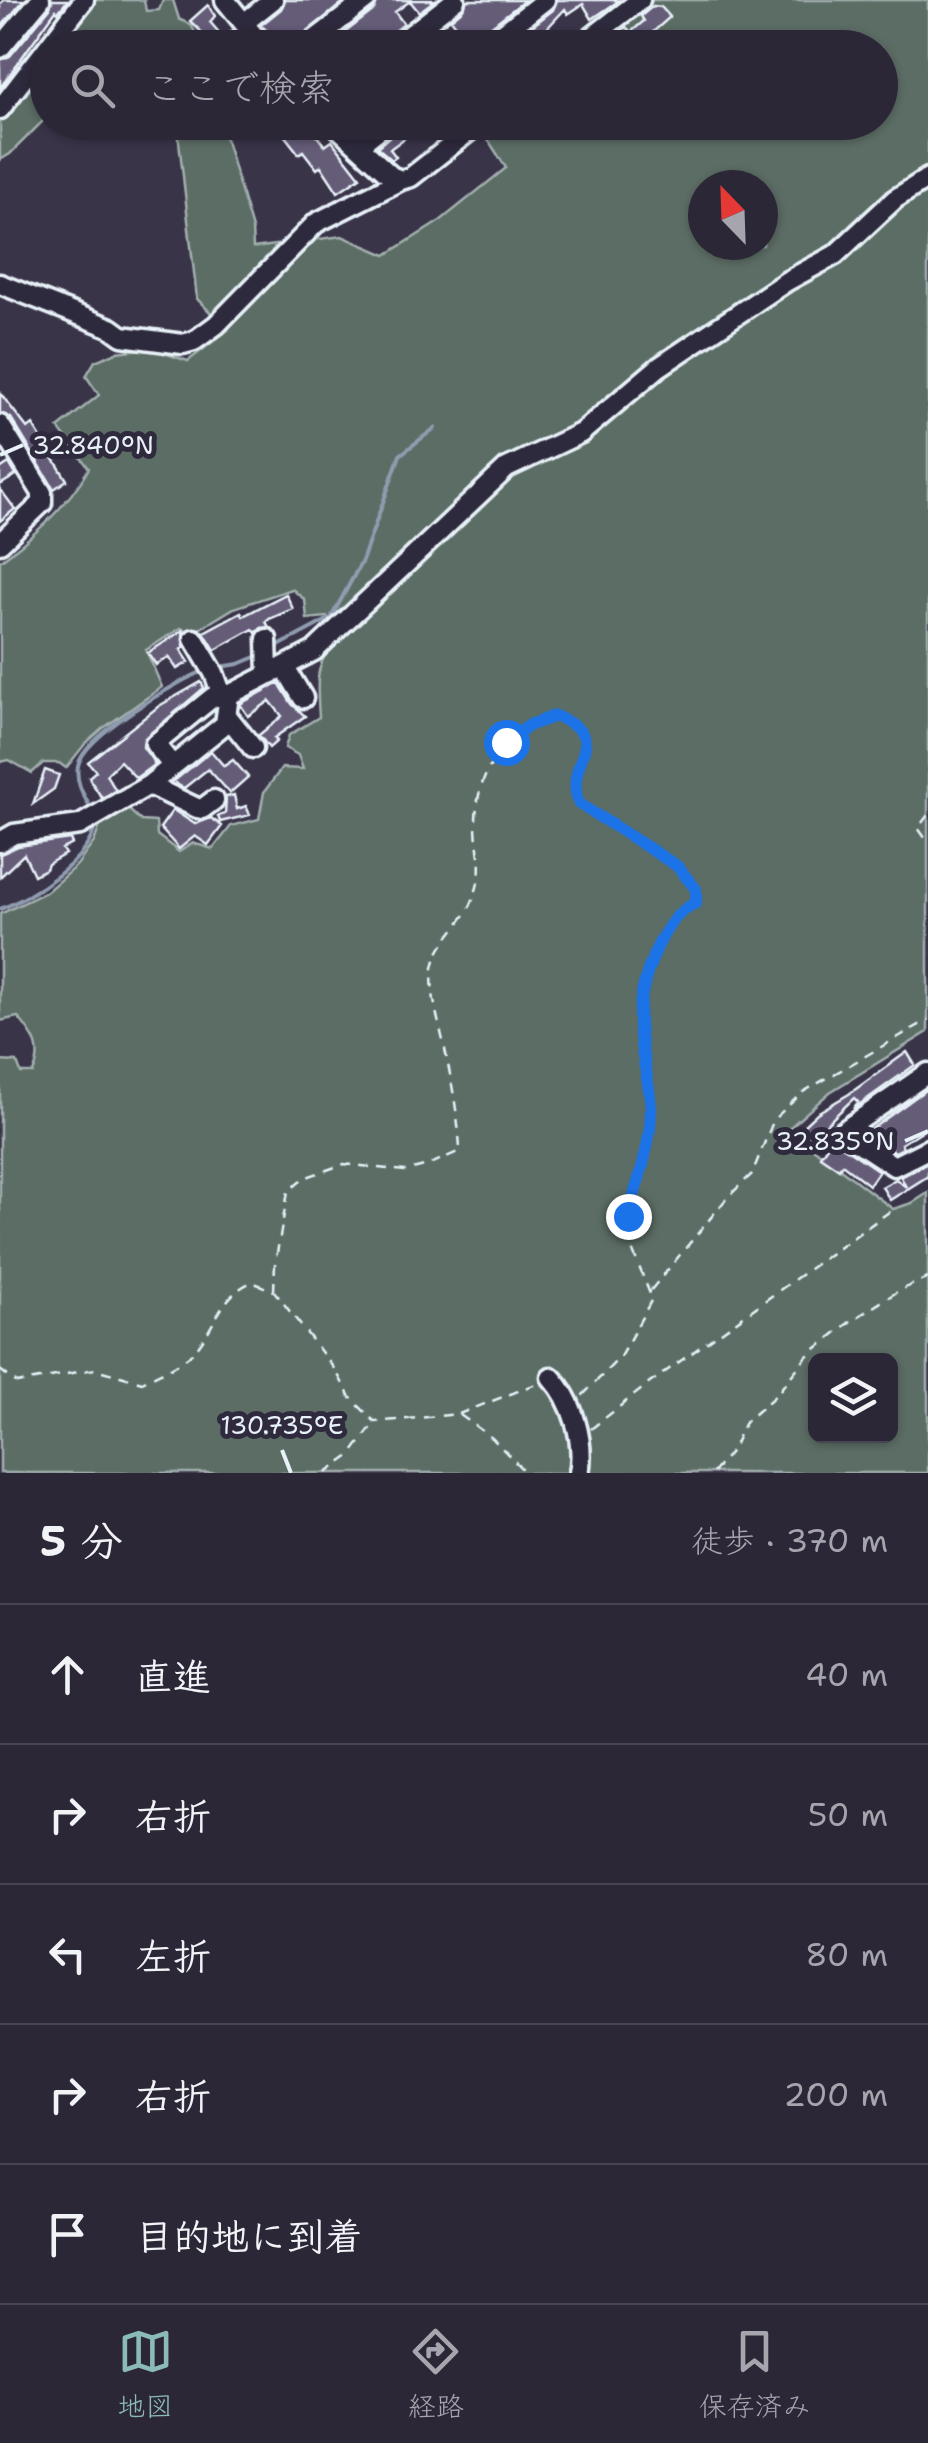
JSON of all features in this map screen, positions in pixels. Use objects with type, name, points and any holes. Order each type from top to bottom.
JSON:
[{"type":"street","points":[[59,30],[84,0]]},
{"type":"street","points":[[225,0],[250,30]]},
{"type":"street","points":[[244,22],[273,0]]},
{"type":"street","points":[[327,30],[366,0]]},
{"type":"street","points":[[417,30],[455,0]]},
{"type":"street","points":[[507,30],[545,0]]},
{"type":"street","points":[[601,30],[640,0]]},
{"type":"street","points":[[0,48],[38,2],[62,26]]},
{"type":"street","points":[[0,109],[30,69]]},
{"type":"street","points":[[352,140],[391,176],[401,180]]},
{"type":"street","points":[[358,146],[366,140]]},
{"type":"street","points":[[0,284],[111,328],[122,336],[183,344],[194,341],[216,325],[316,223],[411,178],[458,140]]},
{"type":"street","points":[[172,765],[155,744],[271,657],[314,651],[507,468],[581,433],[660,367],[755,302],[835,255],[895,199],[928,178]]},
{"type":"street","points":[[0,425],[6,453],[42,493],[42,504],[0,543]]},
{"type":"street","points":[[194,639],[224,696],[228,717],[253,748]]},
{"type":"street","points":[[271,657],[303,698]]},
{"type":"street","points":[[0,842],[14,834],[72,828],[94,817],[149,785],[216,733],[228,717]]},
{"type":"street","points":[[149,785],[196,808],[202,809],[214,800]]},
{"type":"street","points":[[928,1073],[842,1132],[894,1166],[928,1149]]},
{"type":"street","points":[[551,1377],[563,1390],[583,1452],[579,1473]]},
{"type":"path","points":[[274,1291],[288,1192],[304,1178],[344,1164],[405,1170],[428,1166],[460,1151],[433,966],[465,916],[478,883],[482,864],[476,827],[479,800],[490,767],[506,742],[530,725],[555,716],[583,732],[586,746],[572,787],[579,804],[677,866],[696,889],[696,903],[682,911],[663,933],[642,991],[639,1021],[651,1110],[646,1156],[628,1216],[628,1239],[652,1299],[620,1357],[568,1406]]},
{"type":"path","points":[[928,815],[918,828],[928,842]]},
{"type":"path","points":[[650,1291],[727,1198],[752,1174],[774,1119],[803,1092],[928,1020]]},
{"type":"path","points":[[583,1452],[586,1433],[647,1384],[893,1209]]},
{"type":"path","points":[[714,1473],[746,1422],[776,1395],[807,1356],[851,1321],[900,1290],[928,1278]]},
{"type":"path","points":[[0,1370],[17,1383],[96,1368],[142,1382],[188,1357],[206,1337],[234,1289],[252,1282],[274,1291],[320,1348],[350,1396],[375,1422]]},
{"type":"path","points":[[326,1473],[350,1456],[375,1422],[459,1414],[551,1377]]},
{"type":"path","points":[[459,1414],[492,1438],[526,1473]]},
{"type":"green space","points":[[95,0],[144,0],[146,11],[159,10],[163,0],[173,0],[179,19],[194,30],[65,30]]},
{"type":"green space","points":[[653,0],[928,0],[928,1032],[830,1092],[788,1129],[893,1209],[928,1193],[928,1473],[0,1473],[0,1061],[17,1062],[21,1073],[33,1073],[38,1057],[33,1037],[18,1017],[0,1021],[0,914],[46,892],[77,865],[94,842],[102,820],[125,806],[141,821],[156,822],[157,835],[179,852],[193,843],[213,849],[231,826],[259,819],[264,792],[282,768],[303,769],[298,755],[285,748],[289,735],[319,717],[321,665],[339,637],[327,617],[307,619],[305,600],[292,589],[234,608],[191,634],[181,628],[146,650],[162,687],[102,729],[66,768],[59,763],[43,763],[32,773],[9,760],[0,762],[0,561],[49,519],[89,468],[58,428],[99,395],[86,376],[95,361],[117,352],[149,348],[188,361],[228,330],[197,299],[179,140],[226,140],[252,229],[253,248],[342,236],[386,255],[440,221],[506,168],[488,140],[898,140],[898,30],[615,30]]},
{"type":"green space","points":[[30,77],[30,134],[0,160],[0,121]]},
{"type":"building","points":[[4,0],[24,0],[0,28],[0,4]]},
{"type":"building","points":[[52,0],[68,0],[42,30],[32,30]]},
{"type":"building","points":[[285,0],[346,0],[310,30],[266,30],[261,25],[281,9]]},
{"type":"building","points":[[378,0],[435,0],[419,12],[410,1],[395,12],[404,24],[396,30],[348,30],[374,10]]},
{"type":"building","points":[[467,0],[525,0],[486,30],[459,30],[451,19]]},
{"type":"building","points":[[557,0],[620,0],[592,19],[583,4],[568,14],[565,9],[546,30],[527,30],[553,10]]},
{"type":"building","points":[[208,5],[215,16],[210,22],[217,30],[199,30],[190,21]]},
{"type":"building","points":[[653,6],[661,7],[670,17],[655,30],[633,30],[644,21],[641,16]]},
{"type":"building","points":[[30,32],[30,46],[0,88],[0,60],[10,56]]},
{"type":"building","points":[[288,140],[320,140],[325,146],[332,141],[360,177],[338,192],[321,166],[317,169],[303,151],[299,154]]},
{"type":"building","points":[[385,140],[402,140],[390,149],[396,157],[392,160],[377,147]]},
{"type":"building","points":[[0,393],[28,429],[33,425],[67,480],[54,489],[11,418],[0,413]]},
{"type":"building","points":[[9,463],[16,475],[0,485],[0,469]]},
{"type":"building","points":[[0,489],[15,509],[0,521]]},
{"type":"building","points":[[286,594],[293,609],[269,619],[269,627],[256,633],[253,629],[215,650],[204,632]]},
{"type":"building","points":[[183,630],[181,650],[189,662],[177,669],[169,657],[156,665],[148,653]]},
{"type":"building","points":[[201,682],[204,688],[144,739],[143,747],[155,764],[136,778],[120,761],[106,775],[116,790],[102,798],[90,780],[96,771],[88,762],[159,706]]},
{"type":"building","points":[[279,683],[305,716],[274,738],[277,741],[269,748],[259,735],[282,716],[270,701],[248,716],[240,704]]},
{"type":"building","points":[[211,751],[224,766],[233,760],[248,777],[230,793],[208,769],[184,788],[174,781]]},
{"type":"building","points":[[45,770],[59,775],[54,789],[33,804]]},
{"type":"building","points":[[234,795],[237,809],[246,806],[250,815],[220,822],[218,816],[225,814],[226,797]]},
{"type":"building","points":[[173,810],[195,824],[211,818],[222,826],[208,845],[195,836],[179,849],[160,828]]},
{"type":"building","points":[[70,839],[72,844],[62,849],[65,854],[46,869],[34,875],[24,854],[0,877],[0,854],[18,846]]},
{"type":"building","points":[[907,1052],[915,1065],[853,1109],[858,1102],[854,1098],[812,1138],[802,1127],[817,1113]]},
{"type":"building","points":[[928,1088],[928,1127],[901,1144],[903,1148],[895,1152],[883,1144],[876,1131],[866,1133]]},
{"type":"building","points":[[832,1139],[879,1171],[869,1185],[842,1164],[839,1169],[820,1156]]},
{"type":"building","points":[[928,1163],[928,1176],[890,1200],[882,1187],[896,1179],[906,1187],[901,1177]]},
{"type":"waterway","points":[[271,650],[331,618],[362,561],[400,455],[435,428]]},
{"type":"waterway","points":[[220,667],[263,654]]},
{"type":"waterway","points":[[92,810],[78,778],[84,754],[133,711],[206,670]]},
{"type":"waterway","points":[[0,909],[58,876],[83,851],[95,824]]},
{"type":"route","points":[[506,742],[530,725],[555,716],[574,724],[583,732],[586,746],[572,787],[579,804],[677,866],[696,889],[696,903],[682,911],[663,933],[642,991],[639,1021],[651,1110],[646,1156],[628,1216]]}]
